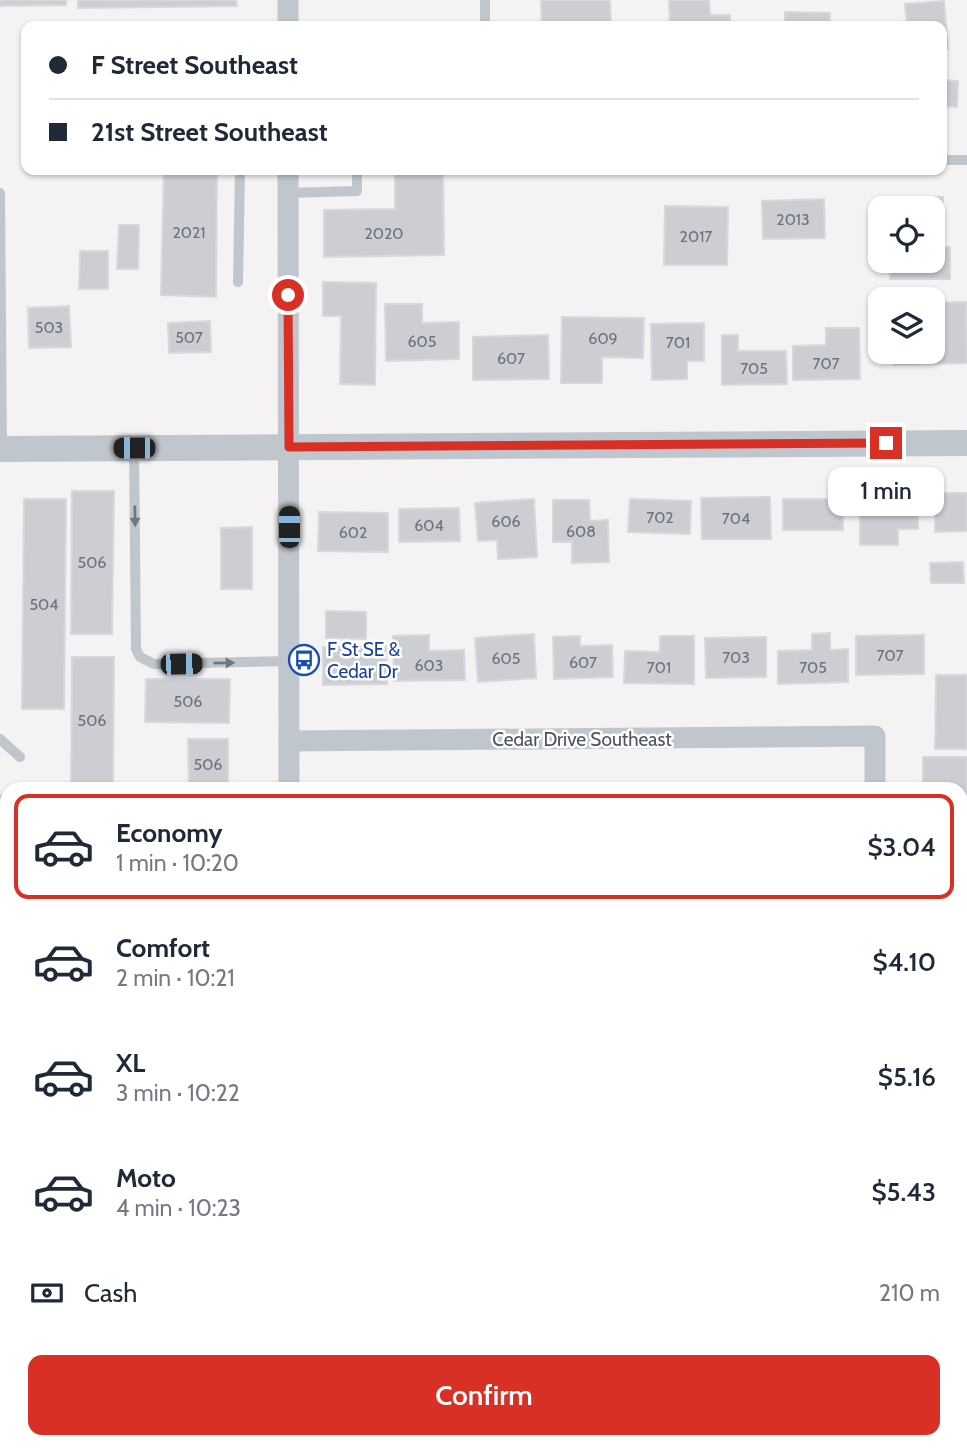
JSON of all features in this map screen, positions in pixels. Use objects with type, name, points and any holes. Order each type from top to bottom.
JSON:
[{"type":"street","points":[[288,0],[288,21]]},
{"type":"street","points":[[288,175],[289,782]]},
{"type":"street","points":[[1,449],[967,443]]},
{"type":"street","name":"Cedar Drive Southeast","points":[[289,741],[875,736],[875,782]]},
{"type":"lane","points":[[485,0],[485,21]]},
{"type":"lane","points":[[947,160],[967,160]]},
{"type":"lane","points":[[238,282],[240,175]]},
{"type":"lane","points":[[288,193],[357,191],[357,175]]},
{"type":"lane","points":[[0,193],[1,449]]},
{"type":"lane","points":[[134,448],[136,649],[140,657],[154,664],[289,662]]},
{"type":"lane","points":[[0,739],[20,757]]},
{"type":"building","points":[[0,0],[66,0],[66,5],[0,6]]},
{"type":"building","points":[[78,0],[236,0],[237,6],[78,8]]},
{"type":"building","points":[[541,0],[610,0],[611,21],[542,21]]},
{"type":"building","points":[[669,0],[709,0],[710,15],[730,15],[730,21],[670,21]]},
{"type":"building","points":[[944,1],[946,21],[907,21],[905,4]]},
{"type":"building","points":[[785,12],[830,13],[830,21],[785,21]]},
{"type":"building","points":[[947,80],[958,81],[957,107],[947,106]]},
{"type":"building","points":[[164,175],[217,175],[216,297],[161,295]]},
{"type":"building","points":[[395,175],[443,175],[444,255],[324,257],[324,210],[395,209]]},
{"type":"building","points":[[824,199],[825,238],[763,239],[762,201]]},
{"type":"building","points":[[665,206],[728,207],[727,265],[664,265]]},
{"type":"building","points":[[119,225],[139,225],[138,269],[117,269]]},
{"type":"building","points":[[945,247],[950,247],[950,279],[890,279],[890,273],[945,273]]},
{"type":"building","points":[[80,251],[108,251],[108,289],[79,289]]},
{"type":"building","points":[[323,282],[376,283],[375,385],[340,384],[341,316],[323,316]]},
{"type":"building","points":[[966,302],[967,363],[945,364],[945,303]]},
{"type":"building","points":[[385,304],[422,304],[422,323],[459,322],[459,359],[386,361]]},
{"type":"building","points":[[69,306],[71,347],[29,348],[28,308]]},
{"type":"building","points":[[562,317],[644,318],[643,358],[602,357],[602,383],[561,383]]},
{"type":"building","points":[[210,321],[211,352],[169,353],[168,323]]},
{"type":"building","points":[[704,323],[704,361],[687,361],[687,379],[652,380],[651,324]]},
{"type":"building","points":[[826,328],[859,328],[860,379],[793,380],[793,346],[826,345]]},
{"type":"building","points":[[548,335],[549,379],[473,380],[473,337]]},
{"type":"building","points":[[722,335],[738,335],[738,351],[786,351],[787,384],[722,385]]},
{"type":"building","points":[[72,491],[114,491],[112,634],[71,634]]},
{"type":"building","points":[[935,493],[967,493],[967,531],[935,532]]},
{"type":"building","points":[[860,494],[918,495],[918,529],[898,529],[898,545],[860,545]]},
{"type":"building","points":[[770,497],[771,539],[702,539],[701,498]]},
{"type":"building","points":[[24,499],[66,499],[64,709],[22,709]]},
{"type":"building","points":[[534,499],[537,557],[498,559],[497,540],[478,541],[475,503]]},
{"type":"building","points":[[630,499],[691,501],[690,534],[628,532]]},
{"type":"building","points":[[783,499],[843,499],[843,530],[783,530]]},
{"type":"building","points":[[553,500],[589,500],[590,521],[608,520],[609,562],[572,563],[572,542],[553,542]]},
{"type":"building","points":[[459,508],[460,541],[399,542],[399,509]]},
{"type":"building","points":[[319,512],[388,513],[388,552],[318,551]]},
{"type":"building","points":[[252,527],[252,589],[221,589],[221,528]]},
{"type":"building","points":[[963,562],[964,583],[931,583],[930,563]]},
{"type":"building","points":[[326,611],[366,612],[366,639],[326,638]]},
{"type":"building","points":[[830,633],[830,650],[848,649],[848,682],[778,684],[778,651],[812,650],[812,634]]},
{"type":"building","points":[[534,634],[536,678],[478,682],[475,638]]},
{"type":"building","points":[[429,635],[429,651],[464,650],[465,680],[394,681],[393,636]]},
{"type":"building","points":[[924,635],[924,674],[856,675],[856,636]]},
{"type":"building","points":[[580,636],[580,646],[612,645],[613,677],[554,679],[553,637]]},
{"type":"building","points":[[660,636],[694,636],[694,684],[624,683],[625,651],[660,652]]},
{"type":"building","points":[[766,637],[766,677],[706,678],[705,638]]},
{"type":"building","points":[[386,646],[387,684],[323,685],[323,647]]},
{"type":"building","points":[[72,657],[114,657],[113,782],[71,782]]},
{"type":"building","points":[[936,675],[967,675],[967,749],[935,749]]},
{"type":"building","points":[[146,679],[230,679],[229,723],[145,722]]},
{"type":"building","points":[[188,739],[228,739],[228,782],[189,782]]},
{"type":"building","points":[[923,757],[967,757],[967,782],[923,782]]},
{"type":"place","name":"F St SE & Cedar Dr","points":[[304,660]]},
{"type":"route","points":[[288,295],[289,447],[886,443]]}]
